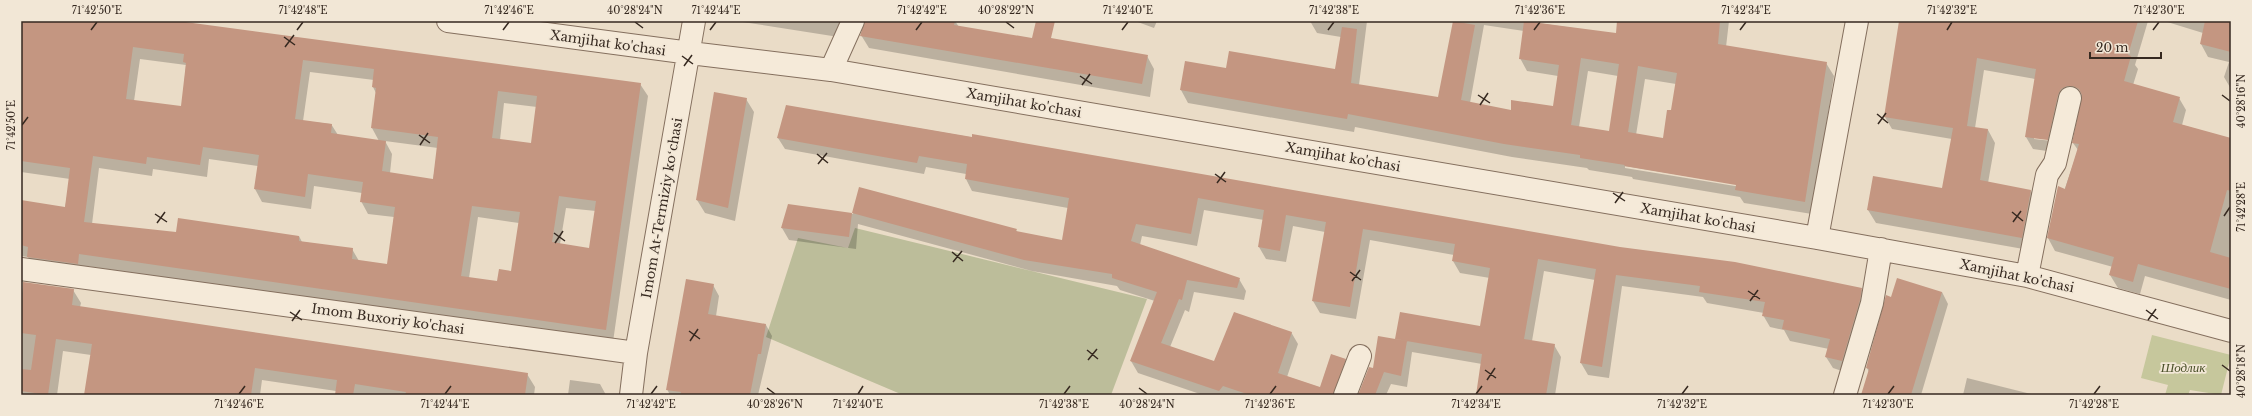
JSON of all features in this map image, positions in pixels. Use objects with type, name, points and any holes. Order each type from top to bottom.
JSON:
[{"type":"street","name":"Xamjihat ko'chasi","points":[[448,21],[690,54],[831,70],[1881,249],[2026,276],[2231,331]]},
{"type":"street","name":"Imom At-Termiziy koʻchasi","points":[[631,395],[636,353],[690,54],[694,21]]},
{"type":"street","points":[[831,70],[853,21]]},
{"type":"street","points":[[1817,238],[1857,21]]},
{"type":"street","points":[[2026,276],[2048,175],[2055,163],[2070,98]]},
{"type":"street","points":[[1844,395],[1872,303],[1881,249]]},
{"type":"street","name":"Imom Buxoriy ko'chasi","points":[[21,269],[636,353]]},
{"type":"street","points":[[1345,395],[1360,356]]},
{"type":"green space","points":[[855,228],[1147,299],[1111,395],[903,395],[766,337],[798,238],[848,248]]},
{"type":"green space","name":"Шодлик","points":[[2152,335],[2231,355],[2221,395],[2190,390],[2188,395],[2165,395],[2168,385],[2141,378]]},
{"type":"building","points":[[21,21],[178,21],[641,83],[606,330],[79,254],[78,264],[27,257],[28,247],[21,245],[21,200],[65,207],[70,168],[21,161]],"holes":[[[133,47],[184,54],[183,62],[186,63],[181,106],[126,99]],[[303,60],[374,69],[372,87],[376,88],[371,128],[438,137],[433,179],[382,171],[386,141],[331,133],[332,124],[295,119]],[[498,91],[537,96],[531,143],[492,138]],[[203,147],[259,155],[254,189],[305,197],[308,174],[363,182],[360,202],[395,207],[387,264],[352,259],[353,248],[299,241],[299,236],[178,218],[176,232],[84,222],[93,156],[146,164],[147,157],[200,165]],[[559,196],[596,201],[589,248],[552,242]],[[472,206],[520,212],[511,271],[499,269],[497,281],[461,276]]]},
{"type":"building","points":[[865,21],[955,21],[954,25],[1032,38],[1036,21],[1055,21],[1051,38],[1148,55],[1142,84],[860,36]]},
{"type":"building","points":[[1453,21],[1475,25],[1461,100],[1511,110],[1511,100],[1553,106],[1559,65],[1519,59],[1524,21],[1616,33],[1617,21],[1720,21],[1718,44],[1827,62],[1805,202],[1735,190],[1736,185],[1580,158],[1580,155],[1504,144],[1348,114],[1347,119],[1180,90],[1185,61],[1226,68],[1229,51],[1335,69],[1342,27],[1357,29],[1351,83],[1438,97]],"holes":[[[1581,58],[1619,64],[1609,131],[1571,125]],[[1638,66],[1677,73],[1671,110],[1667,110],[1663,138],[1628,132]]]},
{"type":"building","points":[[1899,21],[2138,21],[2128,55],[2131,56],[2124,81],[2180,97],[2173,122],[2231,138],[2231,191],[2227,190],[2210,252],[2231,258],[2231,289],[2138,264],[2133,282],[2109,275],[2114,257],[2047,238],[2058,186],[2065,189],[2079,144],[2072,143],[2082,95],[2079,89],[2073,86],[2067,86],[2061,89],[2058,95],[2048,140],[2025,137],[2036,69],[1977,58],[1967,126],[1988,129],[1980,180],[2031,190],[2022,238],[1867,210],[1873,176],[1942,188],[1953,128],[1884,117]]},
{"type":"building","points":[[2205,21],[2231,21],[2231,52],[2200,44]]},
{"type":"building","points":[[714,92],[747,98],[728,208],[696,200]]},
{"type":"building","points":[[786,105],[972,137],[972,134],[1620,247],[1735,262],[1862,288],[1860,300],[1842,361],[1825,357],[1830,339],[1782,329],[1784,320],[1762,316],[1765,302],[1699,292],[1700,286],[1616,275],[1602,367],[1580,363],[1596,269],[1538,259],[1524,339],[1555,344],[1546,395],[1476,395],[1482,354],[1395,339],[1400,312],[1480,326],[1490,268],[1452,261],[1455,244],[1363,229],[1350,307],[1312,301],[1326,222],[1286,215],[1280,251],[1258,247],[1264,210],[1198,198],[1191,234],[1136,224],[1131,241],[1240,278],[1237,288],[1187,280],[1182,300],[1179,299],[1161,343],[1214,361],[1234,312],[1292,332],[1278,373],[1320,387],[1331,354],[1346,359],[1333,395],[1250,395],[1223,386],[1219,391],[1130,361],[1157,292],[1112,278],[1112,274],[1024,260],[852,213],[859,187],[1017,229],[1016,231],[1062,240],[1069,198],[965,179],[967,164],[919,156],[917,163],[777,138]]},
{"type":"building","points":[[788,204],[852,213],[849,237],[781,228]]},
{"type":"building","points":[[1897,278],[1942,292],[1911,395],[1861,395],[1869,369],[1866,368],[1886,295],[1891,297]]},
{"type":"building","points":[[686,279],[714,284],[708,314],[766,324],[761,354],[758,354],[750,395],[680,395],[681,392],[666,390]]},
{"type":"building","points":[[23,282],[74,289],[72,305],[528,373],[525,395],[405,395],[406,392],[355,384],[353,395],[335,395],[337,380],[255,368],[251,395],[84,395],[92,344],[56,339],[48,395],[21,391],[21,369],[31,370],[36,335],[21,333]]},
{"type":"building","points":[[1378,336],[1407,341],[1401,376],[1384,372],[1375,395],[1358,395],[1369,367],[1373,368]]}]
